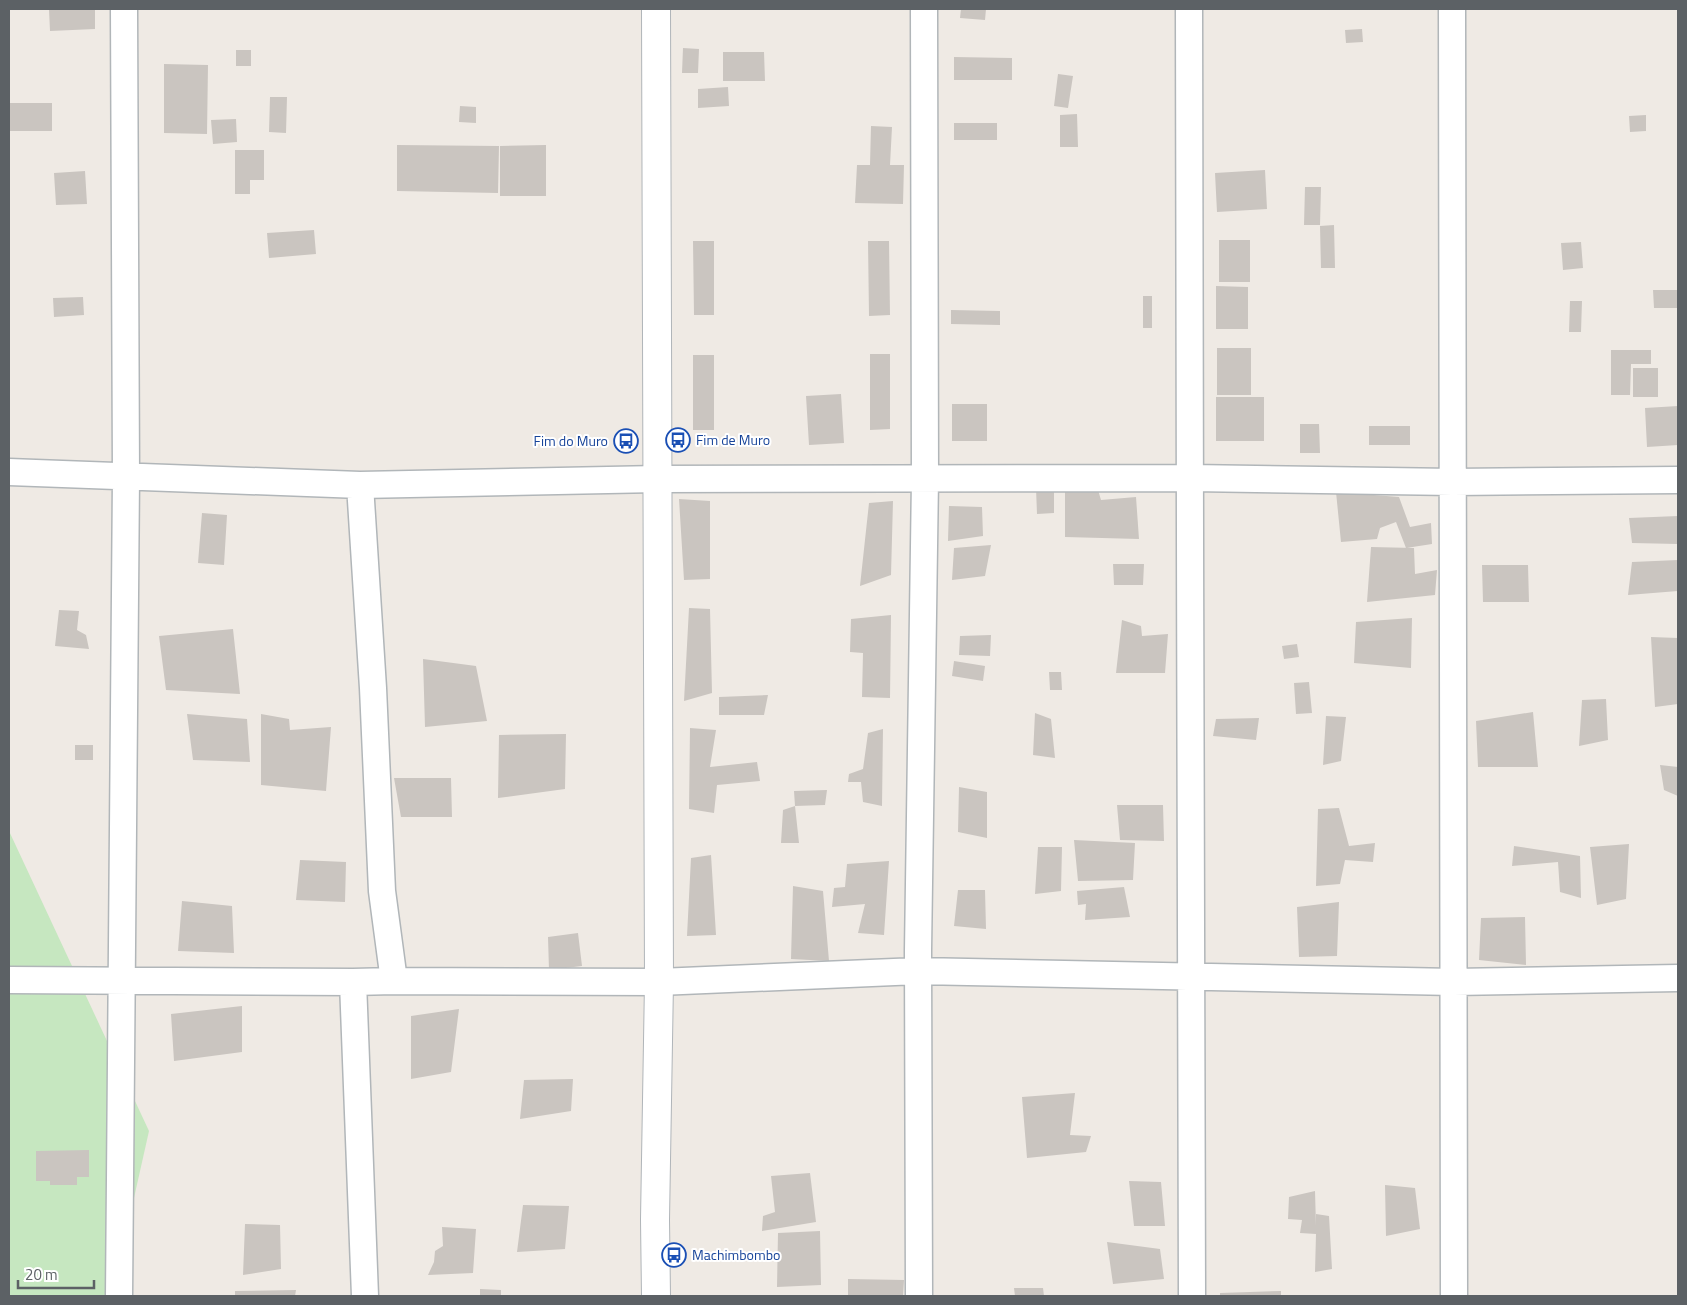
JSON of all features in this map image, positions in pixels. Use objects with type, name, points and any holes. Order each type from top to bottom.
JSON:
[{"type":"street","points":[[120,1296],[126,476],[124,9]]},
{"type":"street","points":[[656,9],[659,982],[656,1296]]},
{"type":"street","points":[[919,1296],[918,971],[925,479],[924,9]]},
{"type":"street","points":[[1189,9],[1192,478],[1190,976],[1192,1296]]},
{"type":"street","points":[[1452,9],[1454,1296]]},
{"type":"street","points":[[9,472],[360,485],[658,478],[1192,478],[1452,482],[1678,480]]},
{"type":"street","points":[[360,485],[373,688],[382,891],[394,981]]},
{"type":"street","points":[[9,980],[122,982],[659,982],[918,971],[1454,982],[1678,978]]},
{"type":"street","points":[[352,982],[366,1296]]},
{"type":"green space","points":[[9,831],[149,1131],[112,1296],[9,1296]]},
{"type":"building","points":[[49,9],[95,9],[95,29],[50,31]]},
{"type":"building","points":[[961,9],[986,9],[985,20],[960,18]]},
{"type":"building","points":[[1362,29],[1363,42],[1346,43],[1345,30]]},
{"type":"building","points":[[683,48],[699,49],[698,73],[682,73]]},
{"type":"building","points":[[236,50],[251,50],[251,66],[236,66]]},
{"type":"building","points":[[723,52],[764,52],[765,81],[723,81]]},
{"type":"building","points":[[954,57],[1012,58],[1012,80],[954,80]]},
{"type":"building","points":[[164,64],[208,65],[207,134],[164,133]]},
{"type":"building","points":[[1058,74],[1073,76],[1068,108],[1054,106]]},
{"type":"building","points":[[728,87],[729,106],[698,108],[698,89]]},
{"type":"building","points":[[270,97],[287,97],[286,133],[269,132]]},
{"type":"building","points":[[9,103],[52,103],[52,131],[9,131]]},
{"type":"building","points":[[460,106],[476,107],[476,123],[459,122]]},
{"type":"building","points":[[1077,114],[1078,147],[1060,147],[1060,115]]},
{"type":"building","points":[[1646,115],[1646,131],[1630,132],[1629,116]]},
{"type":"building","points":[[236,119],[237,142],[213,144],[211,120]]},
{"type":"building","points":[[954,123],[997,123],[997,140],[954,140]]},
{"type":"building","points":[[871,126],[892,127],[890,165],[904,165],[903,204],[855,203],[857,165],[870,165]]},
{"type":"building","points":[[397,145],[499,146],[498,193],[397,191]]},
{"type":"building","points":[[546,145],[546,196],[500,196],[500,146]]},
{"type":"building","points":[[235,150],[264,150],[264,180],[250,180],[250,194],[235,194]]},
{"type":"building","points":[[1265,170],[1267,209],[1217,212],[1215,173]]},
{"type":"building","points":[[85,171],[87,204],[56,205],[54,173]]},
{"type":"building","points":[[1305,187],[1321,187],[1320,225],[1304,225]]},
{"type":"building","points":[[1334,225],[1335,268],[1321,268],[1320,226]]},
{"type":"building","points":[[314,230],[316,254],[269,258],[267,233]]},
{"type":"building","points":[[1219,240],[1250,240],[1250,282],[1219,282]]},
{"type":"building","points":[[693,241],[714,241],[714,315],[694,315]]},
{"type":"building","points":[[868,241],[889,241],[890,315],[869,316]]},
{"type":"building","points":[[1581,242],[1583,268],[1563,270],[1561,243]]},
{"type":"building","points":[[1216,286],[1248,287],[1248,329],[1216,329]]},
{"type":"building","points":[[1653,290],[1678,290],[1678,308],[1654,308]]},
{"type":"building","points":[[1143,296],[1152,296],[1152,328],[1143,328]]},
{"type":"building","points":[[83,297],[84,315],[54,317],[53,298]]},
{"type":"building","points":[[1570,301],[1582,301],[1581,332],[1569,332]]},
{"type":"building","points":[[951,310],[1000,311],[1000,325],[951,324]]},
{"type":"building","points":[[1217,348],[1251,348],[1251,395],[1217,395]]},
{"type":"building","points":[[1611,350],[1651,350],[1651,364],[1631,364],[1630,395],[1611,395]]},
{"type":"building","points":[[870,354],[890,354],[890,429],[870,430]]},
{"type":"building","points":[[693,355],[714,355],[714,430],[693,430]]},
{"type":"building","points":[[1633,368],[1658,368],[1658,397],[1633,397]]},
{"type":"building","points":[[841,394],[844,443],[809,445],[806,396]]},
{"type":"building","points":[[1216,397],[1264,397],[1264,441],[1216,441]]},
{"type":"building","points":[[952,404],[987,404],[987,441],[952,441]]},
{"type":"building","points":[[1678,406],[1678,445],[1647,447],[1645,408]]},
{"type":"building","points":[[1300,424],[1319,424],[1320,453],[1300,453]]},
{"type":"building","points":[[1369,426],[1410,426],[1410,445],[1369,445]]},
{"type":"building","points":[[1054,487],[1054,513],[1037,514],[1036,488]]},
{"type":"building","points":[[1065,488],[1098,490],[1101,500],[1136,497],[1139,539],[1065,537]]},
{"type":"building","points":[[1336,492],[1399,497],[1410,527],[1431,523],[1432,544],[1406,548],[1396,522],[1380,528],[1377,539],[1341,542]]},
{"type":"building","points":[[679,499],[710,501],[710,579],[684,580]]},
{"type":"building","points":[[893,501],[891,575],[860,586],[869,503]]},
{"type":"building","points":[[949,506],[982,507],[983,536],[948,541]]},
{"type":"building","points":[[202,513],[227,515],[224,565],[198,563]]},
{"type":"building","points":[[1678,516],[1678,544],[1632,543],[1629,518]]},
{"type":"building","points":[[991,545],[985,576],[952,580],[954,548]]},
{"type":"building","points":[[1371,547],[1414,548],[1415,574],[1437,570],[1435,595],[1367,602]]},
{"type":"building","points":[[1678,560],[1678,591],[1628,595],[1632,562]]},
{"type":"building","points":[[1113,564],[1144,564],[1143,585],[1114,585]]},
{"type":"building","points":[[1482,565],[1528,565],[1529,602],[1483,602]]},
{"type":"building","points":[[689,608],[710,609],[712,693],[684,701]]},
{"type":"building","points":[[59,610],[79,611],[77,630],[86,635],[89,649],[55,646]]},
{"type":"building","points":[[891,615],[890,698],[862,697],[863,653],[850,652],[851,619]]},
{"type":"building","points":[[1412,618],[1411,668],[1354,663],[1356,622]]},
{"type":"building","points":[[1122,620],[1141,626],[1142,636],[1168,634],[1165,673],[1116,673]]},
{"type":"building","points":[[233,629],[240,694],[166,690],[159,636]]},
{"type":"building","points":[[991,635],[990,656],[959,655],[960,636]]},
{"type":"building","points":[[1651,637],[1678,638],[1678,704],[1655,707]]},
{"type":"building","points":[[1297,644],[1299,657],[1284,659],[1282,646]]},
{"type":"building","points":[[423,659],[476,666],[487,721],[425,727]]},
{"type":"building","points":[[954,661],[985,666],[983,681],[952,676]]},
{"type":"building","points":[[1049,672],[1061,672],[1062,690],[1050,690]]},
{"type":"building","points":[[1309,682],[1312,713],[1296,714],[1294,683]]},
{"type":"building","points":[[768,695],[764,715],[719,715],[719,697]]},
{"type":"building","points":[[1606,699],[1608,740],[1579,746],[1582,700]]},
{"type":"building","points":[[1533,712],[1538,767],[1478,767],[1476,721]]},
{"type":"building","points":[[1035,713],[1051,719],[1055,758],[1033,755]]},
{"type":"building","points":[[187,714],[247,719],[250,762],[193,760]]},
{"type":"building","points":[[261,714],[289,719],[290,730],[331,727],[326,791],[261,785]]},
{"type":"building","points":[[1326,716],[1346,717],[1341,761],[1323,765]]},
{"type":"building","points":[[1259,718],[1256,740],[1213,736],[1216,719]]},
{"type":"building","points":[[690,728],[716,730],[710,767],[757,762],[760,781],[717,785],[714,813],[689,809]]},
{"type":"building","points":[[883,729],[882,806],[863,802],[861,782],[848,782],[849,774],[863,769],[868,733]]},
{"type":"building","points":[[566,734],[565,789],[498,798],[499,735]]},
{"type":"building","points":[[75,745],[93,745],[93,760],[75,760]]},
{"type":"building","points":[[1660,765],[1678,767],[1678,796],[1664,790]]},
{"type":"building","points":[[394,778],[451,778],[452,817],[401,817]]},
{"type":"building","points":[[959,787],[987,792],[987,838],[958,832]]},
{"type":"building","points":[[827,790],[825,805],[795,806],[794,791]]},
{"type":"building","points":[[1117,805],[1163,805],[1164,841],[1120,840]]},
{"type":"building","points":[[795,806],[799,843],[781,843],[783,810]]},
{"type":"building","points":[[1339,808],[1349,846],[1375,843],[1373,862],[1345,860],[1340,884],[1316,886],[1318,809]]},
{"type":"building","points":[[1074,840],[1135,843],[1133,880],[1078,881]]},
{"type":"building","points":[[1629,844],[1626,899],[1597,905],[1590,847]]},
{"type":"building","points":[[1514,846],[1580,856],[1581,898],[1560,892],[1558,862],[1512,866]]},
{"type":"building","points":[[1038,847],[1062,847],[1061,891],[1035,894]]},
{"type":"building","points":[[711,855],[716,935],[687,936],[691,858]]},
{"type":"building","points":[[300,860],[346,862],[345,902],[296,900]]},
{"type":"building","points":[[889,861],[884,935],[858,933],[865,904],[832,907],[834,888],[845,887],[847,864]]},
{"type":"building","points":[[793,886],[823,891],[829,961],[791,959]]},
{"type":"building","points":[[1124,887],[1130,917],[1085,920],[1086,904],[1078,905],[1077,891]]},
{"type":"building","points":[[958,890],[985,890],[986,929],[954,926]]},
{"type":"building","points":[[182,901],[232,906],[234,953],[178,951]]},
{"type":"building","points":[[1339,902],[1337,956],[1299,957],[1297,907]]},
{"type":"building","points":[[1525,917],[1526,965],[1479,960],[1481,918]]},
{"type":"building","points":[[578,933],[582,966],[549,970],[548,937]]},
{"type":"building","points":[[242,1006],[242,1052],[174,1061],[171,1014]]},
{"type":"building","points":[[459,1009],[451,1072],[411,1079],[411,1016]]},
{"type":"building","points":[[573,1079],[571,1111],[520,1119],[524,1080]]},
{"type":"building","points":[[1075,1093],[1070,1135],[1091,1136],[1086,1152],[1027,1158],[1022,1097]]},
{"type":"building","points":[[89,1150],[89,1177],[77,1177],[77,1185],[50,1185],[50,1181],[36,1181],[36,1151]]},
{"type":"building","points":[[810,1173],[816,1222],[762,1231],[763,1216],[775,1212],[771,1176]]},
{"type":"building","points":[[1129,1181],[1161,1182],[1165,1226],[1134,1226]]},
{"type":"building","points":[[1385,1185],[1415,1188],[1420,1229],[1386,1236]]},
{"type":"building","points":[[1315,1191],[1316,1226],[1316,1214],[1329,1216],[1332,1269],[1315,1272],[1316,1234],[1300,1233],[1302,1220],[1288,1219],[1289,1197]]},
{"type":"building","points":[[523,1205],[569,1206],[565,1249],[517,1252]]},
{"type":"building","points":[[245,1224],[280,1225],[281,1269],[243,1275]]},
{"type":"building","points":[[442,1227],[476,1229],[473,1273],[428,1275],[434,1262],[435,1251],[443,1246]]},
{"type":"building","points":[[820,1231],[821,1285],[777,1287],[778,1233]]},
{"type":"building","points":[[1107,1242],[1160,1249],[1164,1279],[1113,1284]]},
{"type":"building","points":[[848,1279],[904,1280],[903,1296],[848,1296]]},
{"type":"building","points":[[1014,1288],[1043,1288],[1044,1296],[1015,1296]]},
{"type":"building","points":[[480,1289],[501,1290],[501,1296],[480,1296]]},
{"type":"building","points":[[296,1290],[295,1296],[235,1296],[235,1291]]},
{"type":"building","points":[[1281,1291],[1281,1296],[1220,1296],[1220,1293]]},
{"type":"place","name":"Fim de Muro","points":[[678,440]]},
{"type":"place","name":"Fim do Muro","points":[[626,441]]},
{"type":"place","name":"Machimbombo","points":[[674,1255]]}]
